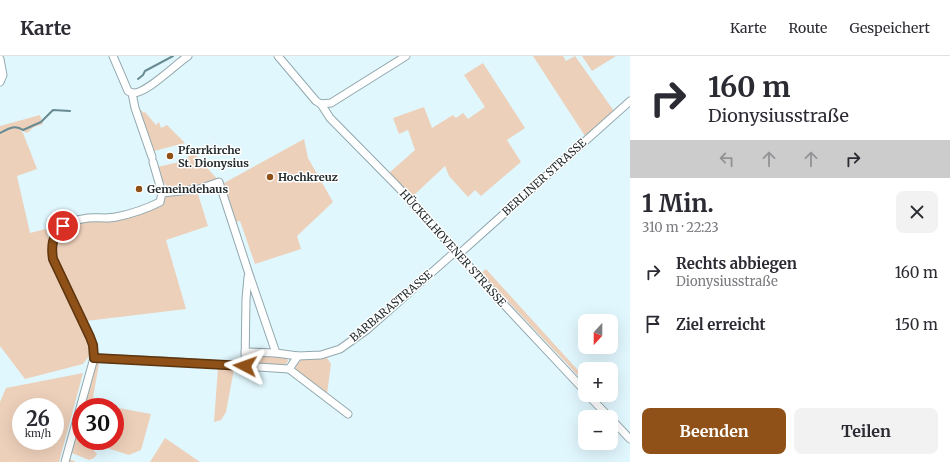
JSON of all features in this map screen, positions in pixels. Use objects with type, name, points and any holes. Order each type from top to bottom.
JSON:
[{"type":"street","points":[[113,56],[128,92],[136,94],[147,89],[188,56]]},
{"type":"street","name":"HÜCKELHOVENER STRASSE","points":[[278,56],[316,101],[321,104],[330,118],[398,187],[495,295],[578,384]]},
{"type":"street","points":[[321,104],[331,103],[406,56]]},
{"type":"street","points":[[0,60],[3,75],[0,82]]},
{"type":"street","points":[[65,462],[94,358],[93,345],[90,337],[53,259],[53,239],[61,228],[74,222],[87,218],[115,217],[146,209],[160,202],[162,193],[135,108],[132,93]]},
{"type":"street","name":"BERLINER STRASSE","points":[[457,253],[630,101]]},
{"type":"street","points":[[162,193],[199,189],[219,182],[248,274],[276,353]]},
{"type":"street","name":"BARBARASTRASSE","points":[[244,352],[276,353],[298,356],[321,355],[340,348],[368,329],[457,253]]},
{"type":"street","points":[[245,366],[244,352],[248,274]]},
{"type":"street","points":[[289,369],[298,356]]},
{"type":"street","points":[[94,358],[289,369],[348,414]]},
{"type":"street","points":[[595,402],[602,410]]},
{"type":"street","points":[[618,426],[630,439]]},
{"type":"shaded area","points":[[533,56],[563,56],[566,61],[575,56],[614,111],[585,136]]},
{"type":"shaded area","points":[[582,56],[616,56],[592,71]]},
{"type":"shaded area","points":[[483,63],[525,128],[507,140],[521,162],[481,196],[475,190],[468,197],[449,176],[445,166],[412,197],[389,173],[415,150],[408,130],[399,134],[393,118],[424,107],[432,128],[453,115],[456,118],[463,113],[468,119],[485,107],[464,75]]},
{"type":"shaded area","points":[[140,109],[144,113],[145,112],[156,125],[159,122],[161,128],[167,125],[185,143],[154,151]]},
{"type":"shaded area","points":[[40,115],[43,124],[34,127],[27,133],[20,130],[23,133],[37,169],[17,176],[30,233],[46,229],[49,239],[48,246],[51,264],[81,323],[91,351],[83,364],[25,379],[0,346],[0,126]]},
{"type":"shaded area","points":[[304,139],[308,158],[333,202],[297,236],[301,249],[255,264],[240,221],[236,222],[224,183]]},
{"type":"shaded area","points":[[193,152],[218,180],[194,186],[170,189],[162,181],[157,167],[184,161]]},
{"type":"shaded area","points":[[197,191],[208,226],[166,240],[186,309],[86,321],[55,257],[54,244],[63,230],[79,223],[131,217],[155,208],[166,195]]},
{"type":"shaded area","points":[[486,269],[578,370],[578,376],[481,273]]},
{"type":"shaded area","points":[[252,355],[286,357],[288,361],[285,365],[253,363],[248,360]]},
{"type":"shaded area","points":[[325,355],[331,364],[327,394],[296,371],[299,362],[302,360]]},
{"type":"shaded area","points":[[97,360],[99,364],[93,398],[86,398]]},
{"type":"shaded area","points":[[218,368],[234,369],[226,412],[221,420],[214,422]]},
{"type":"shaded area","points":[[83,373],[76,398],[72,398],[72,414],[64,443],[64,398],[12,398],[12,450],[62,450],[59,462],[0,462],[0,402],[6,388]]},
{"type":"shaded area","points":[[124,409],[151,414],[141,450],[129,455],[113,450],[124,450]]},
{"type":"shaded area","points":[[165,438],[200,462],[150,462]]},
{"type":"shaded area","points":[[72,445],[72,450],[93,450],[97,454],[94,458],[89,460],[72,453],[70,459],[76,462],[67,462]]},
{"type":"waterway","points":[[138,79],[145,71],[173,56]]},
{"type":"waterway","points":[[0,133],[14,127],[23,130],[41,122],[53,110],[70,111]]},
{"type":"place","name":"Pfarrkirche St. Dionysius","points":[[170,156]]},
{"type":"place","name":"Hochkreuz","points":[[270,177]]},
{"type":"place","name":"Gemeindehaus","points":[[139,189]]},
{"type":"route","points":[[63,226],[53,239],[53,259],[90,337],[93,345],[94,358],[245,366]]}]
